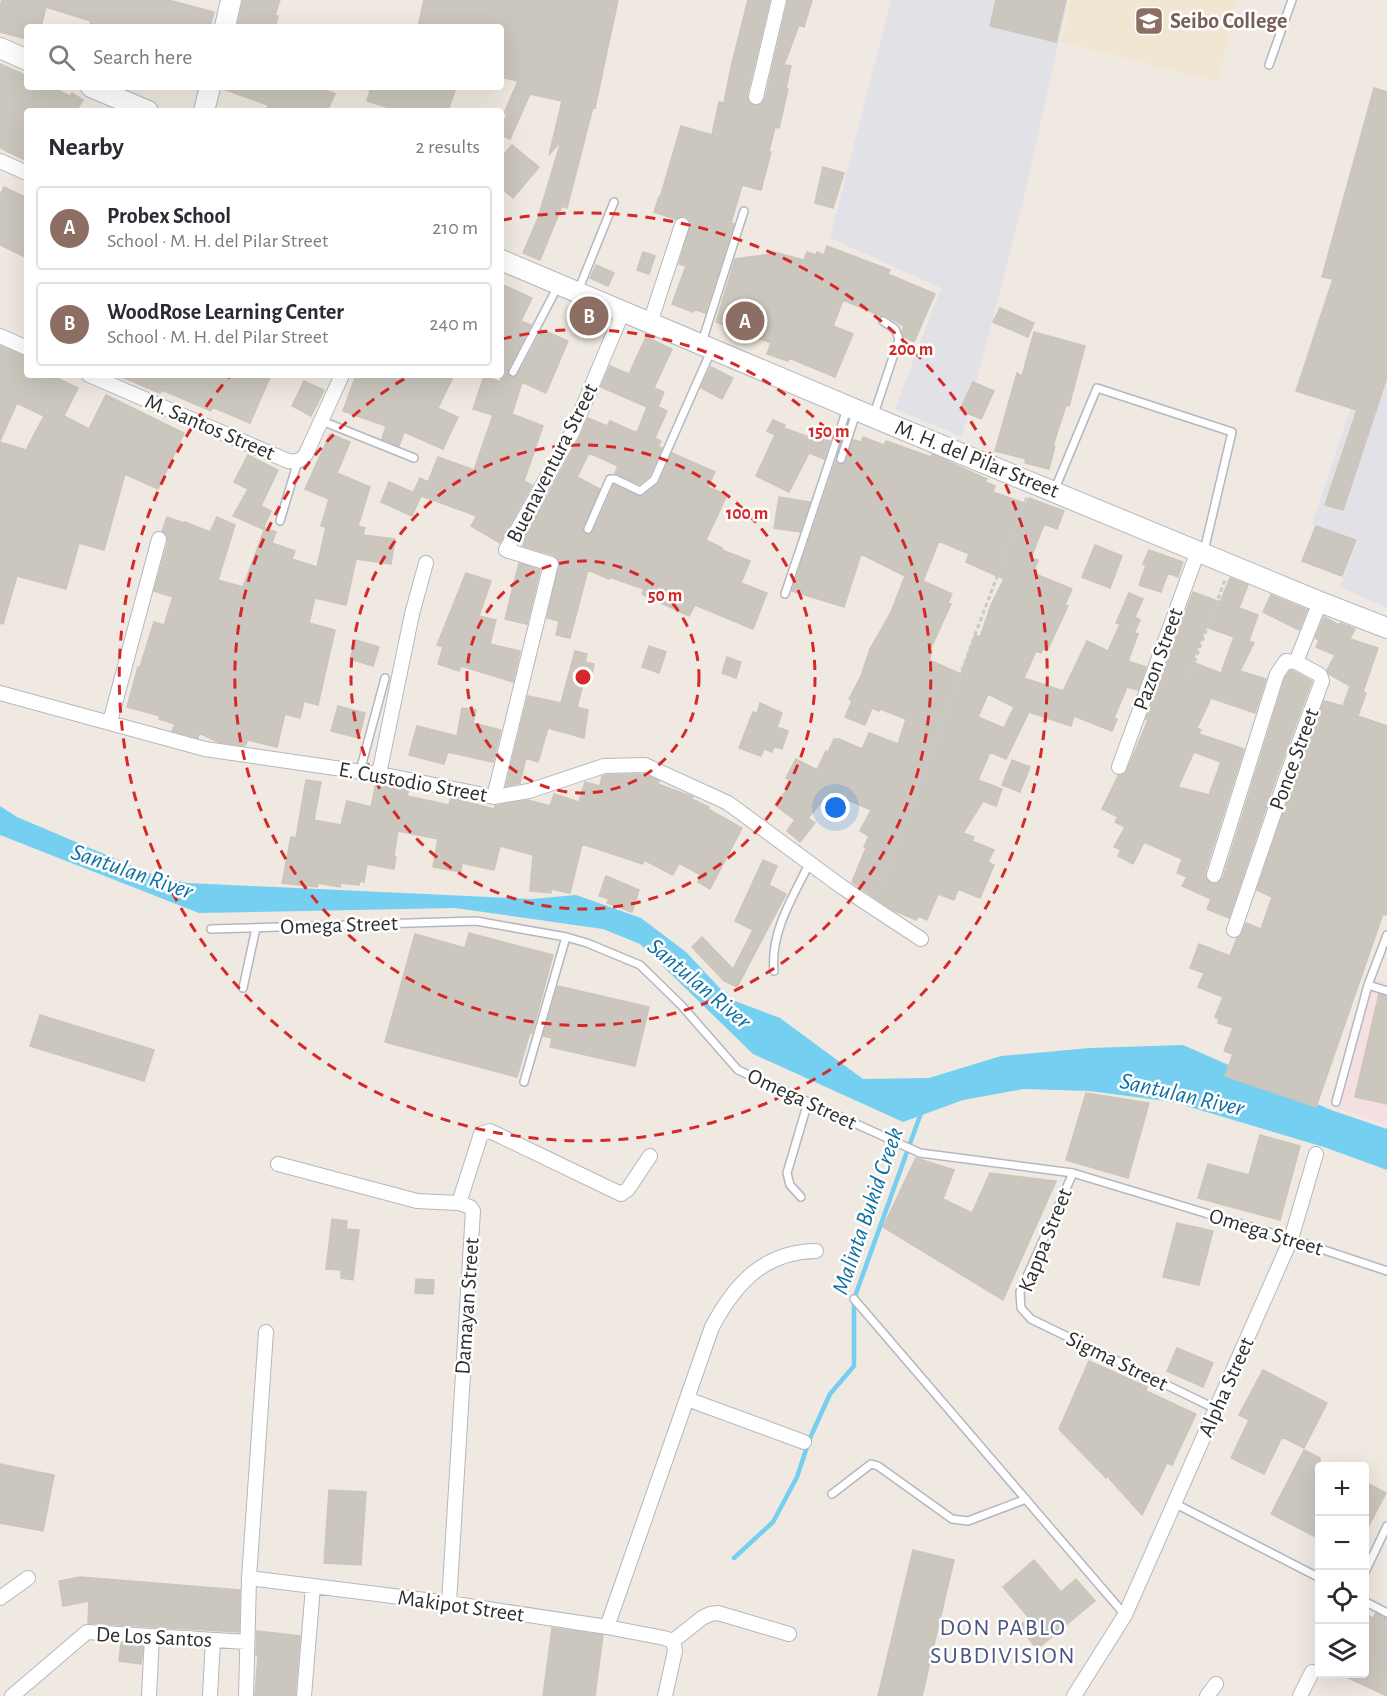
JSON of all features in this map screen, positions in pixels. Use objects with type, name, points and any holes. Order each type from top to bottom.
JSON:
[{"type":"main road","points":[[226,24],[231,0]]},
{"type":"main road","points":[[0,48],[24,59]]},
{"type":"main road","points":[[98,90],[141,108]]},
{"type":"main road","points":[[205,108],[209,90]]},
{"type":"main road","name":"M. H. del Pilar Street","points":[[504,261],[859,411],[1387,628]]},
{"type":"street","points":[[756,97],[779,0]]},
{"type":"street","points":[[0,161],[24,172]]},
{"type":"street","points":[[650,323],[682,225]]},
{"type":"street","name":"Buenaventura Street","points":[[494,797],[551,564],[506,550],[572,433],[623,311]]},
{"type":"street","points":[[0,336],[24,347]]},
{"type":"street","name":"M. Santos Street","points":[[98,378],[288,461],[298,461]]},
{"type":"street","points":[[298,461],[306,454],[341,378]]},
{"type":"street","points":[[110,722],[159,539]]},
{"type":"street","name":"Pazon Street","points":[[1119,767],[1201,552]]},
{"type":"street","points":[[379,774],[412,614],[426,563]]},
{"type":"street","points":[[1214,875],[1277,674],[1286,661],[1296,662],[1320,602]]},
{"type":"street","name":"Ponce Street","points":[[1234,930],[1322,681],[1320,675],[1296,662]]},
{"type":"street","name":"E. Custodio Street","points":[[0,693],[205,749],[379,774],[494,797],[529,791],[604,766],[645,765],[728,803],[921,939]]},
{"type":"street","points":[[459,1203],[481,1134],[486,1131],[621,1194],[628,1188],[650,1156]]},
{"type":"street","name":"Alpha Street","points":[[1074,1696],[1125,1615],[1291,1239],[1316,1154]]},
{"type":"street","name":"Damayan Street","points":[[278,1164],[417,1201],[459,1203],[470,1207],[473,1212],[449,1603]]},
{"type":"street","points":[[608,1627],[712,1327],[724,1305],[739,1285],[778,1258],[796,1251],[816,1251]]},
{"type":"street","points":[[246,1696],[249,1578],[267,1332]]},
{"type":"street","points":[[687,1399],[804,1442]]},
{"type":"street","points":[[0,1598],[28,1578]]},
{"type":"street","name":"Makipot Street","points":[[249,1578],[449,1603],[608,1627],[673,1641]]},
{"type":"street","points":[[304,1696],[312,1587]]},
{"type":"street","points":[[665,1696],[675,1651],[673,1641],[710,1614],[718,1613],[789,1634]]},
{"type":"street","name":"De Los Santos","points":[[12,1696],[87,1632],[247,1642]]},
{"type":"street","points":[[149,1696],[152,1636]]},
{"type":"street","points":[[210,1696],[213,1640]]},
{"type":"street","points":[[1300,1696],[1312,1671]]},
{"type":"street","points":[[1207,1696],[1216,1684]]},
{"type":"lane","points":[[1269,65],[1292,0]]},
{"type":"lane","points":[[578,292],[614,202]]},
{"type":"lane","points":[[588,529],[610,479],[615,479],[640,491],[654,480],[707,346],[744,211]]},
{"type":"lane","points":[[513,372],[559,284]]},
{"type":"lane","points":[[785,594],[859,411],[899,339],[895,329],[883,321]]},
{"type":"lane","points":[[1054,491],[1097,388],[1232,432],[1201,552]]},
{"type":"lane","points":[[841,459],[859,411]]},
{"type":"lane","points":[[322,421],[414,458]]},
{"type":"lane","points":[[280,521],[298,461]]},
{"type":"lane","points":[[360,771],[385,678]]},
{"type":"lane","points":[[774,971],[772,954],[780,924],[810,862]]},
{"type":"lane","name":"Omega Street","points":[[211,929],[476,921],[566,937],[587,943],[640,965],[681,1005],[738,1070],[918,1152],[1073,1173],[1291,1239],[1387,1271]]},
{"type":"lane","points":[[243,988],[256,928]]},
{"type":"lane","points":[[1336,1102],[1368,985],[1387,935]]},
{"type":"lane","points":[[524,1082],[566,937]]},
{"type":"lane","points":[[1368,985],[1387,991]]},
{"type":"lane","points":[[801,1197],[790,1185],[787,1173],[808,1102]]},
{"type":"lane","name":"Kappa Street","points":[[1021,1308],[1020,1292],[1073,1173]]},
{"type":"lane","points":[[854,1299],[1125,1615]]},
{"type":"lane","name":"Sigma Street","points":[[1021,1308],[1031,1319],[1216,1409]]},
{"type":"lane","points":[[832,1494],[871,1464],[878,1466],[952,1519],[968,1521],[1026,1499]]},
{"type":"lane","points":[[1174,1503],[1315,1575]]},
{"type":"lane","points":[[1367,1570],[1387,1526]]},
{"type":"lane","points":[[1369,1604],[1387,1613]]},
{"type":"path","points":[[873,906],[1033,482]]},
{"type":"path","points":[[1189,676],[1231,565]]},
{"type":"shaded area","points":[[891,0],[1068,0],[1022,206],[962,437],[895,409],[941,288],[830,238]]},
{"type":"shaded area","name":"Seibo College","points":[[1070,0],[1237,0],[1218,82],[1061,42]]},
{"type":"shaded area","points":[[721,296],[780,317],[769,347],[710,326]]},
{"type":"shaded area","points":[[1387,301],[1387,608],[1340,587],[1358,539],[1312,524]]},
{"type":"shaded area","points":[[1372,978],[1387,983],[1387,1125],[1330,1105]]},
{"type":"water","name":"Santulan River","points":[[0,806],[17,817],[156,876],[188,883],[531,899],[576,895],[641,918],[686,952],[730,999],[780,1018],[863,1079],[929,1078],[1001,1056],[1090,1048],[1183,1045],[1331,1110],[1387,1129],[1387,1170],[1324,1147],[1173,1102],[1090,1091],[1024,1089],[963,1100],[903,1122],[753,1054],[640,944],[603,929],[455,908],[199,913],[0,835]]},
{"type":"building","points":[[2,0],[168,0],[214,12],[211,24],[90,24],[91,21],[46,7],[42,24],[24,24],[24,38],[0,32]]},
{"type":"building","points":[[243,0],[280,0],[275,15],[278,16],[276,24],[238,24]]},
{"type":"building","points":[[424,0],[618,0],[595,108],[593,107],[567,208],[562,206],[540,260],[523,253],[538,218],[561,141],[549,155],[562,101],[530,94],[510,139],[504,136],[504,121],[507,114],[504,113],[518,81],[504,78],[504,24],[419,24]]},
{"type":"building","points":[[748,0],[770,0],[747,95],[749,103],[755,106],[762,104],[765,99],[788,0],[812,0],[804,27],[799,25],[784,65],[791,66],[786,88],[788,89],[779,128],[775,127],[761,190],[742,185],[731,223],[734,224],[705,313],[694,309],[693,312],[672,304],[686,266],[679,264],[691,223],[684,216],[675,219],[654,212],[681,126],[712,135],[719,102],[724,103]]},
{"type":"building","points":[[996,0],[1066,0],[1056,42],[990,26]]},
{"type":"building","points":[[0,64],[24,75],[24,90],[57,90],[70,96],[72,93],[83,100],[78,108],[24,108],[24,160],[0,148]]},
{"type":"building","points":[[1374,88],[1387,92],[1387,377],[1343,510],[1325,505],[1357,410],[1296,391],[1333,279],[1322,277]]},
{"type":"building","points":[[226,90],[325,90],[335,94],[328,108],[267,108],[268,105]]},
{"type":"building","points":[[370,90],[455,90],[449,108],[390,108],[367,101]]},
{"type":"building","points":[[512,145],[539,167],[513,198],[504,190],[504,154]]},
{"type":"building","points":[[823,167],[844,173],[833,208],[815,203]]},
{"type":"building","points":[[4,187],[24,197],[24,257],[0,245],[0,195]]},
{"type":"building","points":[[827,246],[890,270],[888,274],[935,294],[914,342],[904,337],[902,331],[904,326],[886,316],[843,300],[833,326],[853,334],[835,377],[789,358],[788,361],[767,354],[771,343],[716,322],[735,259],[773,252],[804,260],[807,252],[824,255]]},
{"type":"building","points":[[643,252],[655,256],[649,274],[637,270]]},
{"type":"building","points":[[596,265],[614,273],[608,286],[590,278]]},
{"type":"building","points":[[504,285],[532,298],[521,321],[531,325],[508,369],[510,377],[514,378],[518,375],[542,330],[568,341],[546,393],[522,382],[512,414],[543,426],[524,481],[532,485],[500,543],[471,526],[477,516],[413,493],[420,478],[428,482],[438,457],[474,470],[493,415],[473,409],[483,378],[501,382],[501,378],[504,378]]},
{"type":"building","points":[[1000,308],[1034,323],[1028,337],[993,322]]},
{"type":"building","points":[[1034,332],[1085,346],[1069,406],[1066,405],[1053,446],[1055,446],[1049,469],[1025,463],[1026,459],[995,451],[1017,373],[1022,376]]},
{"type":"building","points":[[646,337],[672,349],[654,388],[664,392],[658,407],[667,411],[655,438],[661,441],[658,446],[662,448],[649,476],[639,484],[615,473],[618,466],[589,453],[577,477],[600,489],[583,527],[583,532],[588,535],[593,532],[614,485],[643,496],[659,483],[672,453],[715,472],[708,487],[727,495],[706,540],[722,550],[750,561],[741,583],[767,593],[753,629],[695,605],[689,616],[642,594],[644,589],[588,570],[570,638],[556,635],[559,621],[547,618],[559,561],[554,555],[523,546],[526,534],[580,437],[588,418],[607,426],[610,421],[635,432],[638,430],[647,407],[601,387],[610,366],[629,374]]},
{"type":"building","points":[[0,346],[24,356],[24,378],[60,378],[78,388],[64,416],[89,429],[106,395],[184,433],[158,489],[125,474],[104,550],[79,543],[66,589],[17,576],[3,624],[0,623],[0,442],[26,450],[44,416],[17,403],[0,441]]},
{"type":"building","points":[[711,367],[733,378],[722,399],[701,388]]},
{"type":"building","points":[[124,378],[270,378],[250,423],[212,407],[211,411],[162,390],[160,393]]},
{"type":"building","points":[[355,378],[453,378],[438,408],[458,417],[443,449],[404,432],[399,446],[382,439],[386,426],[343,411]]},
{"type":"building","points":[[304,381],[324,390],[311,416],[292,406]]},
{"type":"building","points":[[973,382],[994,391],[981,419],[960,410]]},
{"type":"building","points":[[773,420],[785,425],[784,428],[814,439],[815,435],[830,441],[824,459],[809,453],[789,492],[756,476],[775,435],[767,431]]},
{"type":"building","points":[[330,434],[350,442],[337,473],[370,487],[358,526],[365,528],[363,535],[395,539],[391,564],[356,559],[346,605],[315,598],[309,623],[335,630],[318,705],[304,701],[300,718],[285,714],[277,747],[248,740],[245,746],[218,742],[199,733],[198,738],[172,731],[175,724],[159,719],[160,716],[127,707],[154,622],[164,625],[173,597],[154,591],[168,541],[162,531],[167,517],[210,532],[217,517],[235,525],[218,580],[243,587],[265,528],[276,532],[272,543],[295,551],[292,559],[317,567],[326,527],[321,526],[329,499],[305,489]]},
{"type":"building","points":[[863,437],[884,445],[886,441],[931,457],[932,454],[987,479],[985,482],[995,486],[993,492],[1027,504],[1029,498],[1064,511],[1057,529],[1044,524],[1031,558],[1038,560],[1033,573],[1072,589],[1065,605],[1068,606],[1047,651],[1043,649],[1041,653],[1036,651],[1024,678],[1063,691],[1087,641],[1108,651],[1120,624],[1116,623],[1129,593],[1143,599],[1135,617],[1140,620],[1134,633],[1138,634],[1128,661],[1146,667],[1138,690],[1127,687],[1114,718],[1117,719],[1112,731],[1074,716],[1071,726],[1029,712],[1006,759],[990,752],[978,780],[1002,789],[996,806],[983,801],[963,833],[974,837],[972,841],[994,850],[988,862],[994,865],[980,898],[958,889],[954,900],[938,894],[927,920],[918,916],[916,920],[893,910],[852,882],[869,836],[860,831],[871,810],[830,792],[808,818],[815,823],[800,842],[787,831],[795,820],[775,805],[793,782],[786,778],[796,759],[817,770],[834,739],[862,749],[869,733],[898,744],[906,719],[872,708],[865,725],[845,717],[852,701],[849,699],[861,676],[870,649],[891,612],[905,576],[861,554],[844,607],[792,591],[836,461],[844,464],[853,440],[861,442]],"holes":[[[939,541],[969,554],[966,562],[1004,579],[991,605],[980,637],[975,635],[961,674],[929,660],[932,651],[930,650],[951,604],[948,603],[952,594],[923,581]],[[988,694],[1014,707],[1004,728],[978,717]]]},
{"type":"building","points":[[248,455],[278,470],[261,506],[271,511],[263,529],[233,516],[248,489],[234,482]]},
{"type":"building","points":[[389,482],[421,496],[412,516],[381,502]]},
{"type":"building","points":[[779,497],[810,502],[800,532],[774,528]]},
{"type":"building","points":[[1316,526],[1356,540],[1342,576],[1302,561]]},
{"type":"building","points":[[1095,545],[1122,556],[1110,588],[1082,577]]},
{"type":"building","points":[[1149,550],[1183,562],[1178,577],[1168,573],[1161,592],[1139,585],[1146,565],[1143,564]]},
{"type":"building","points":[[519,563],[540,570],[527,624],[505,619]]},
{"type":"building","points":[[466,573],[491,581],[479,616],[496,620],[490,644],[520,651],[513,682],[461,666],[459,671],[438,664],[443,647],[437,645]]},
{"type":"building","points":[[1230,578],[1248,585],[1239,608],[1258,615],[1249,641],[1254,643],[1240,671],[1266,679],[1255,713],[1211,698],[1197,728],[1201,730],[1199,734],[1244,749],[1205,872],[1205,878],[1211,883],[1217,884],[1223,878],[1285,678],[1290,670],[1312,681],[1277,775],[1229,918],[1207,909],[1211,899],[1182,886],[1187,877],[1177,873],[1182,859],[1144,842],[1133,864],[1118,856],[1121,850],[1114,847],[1125,827],[1115,822],[1118,817],[1102,809],[1118,776],[1127,770],[1148,720],[1146,719],[1193,592],[1220,602]],"holes":[[[1206,627],[1234,637],[1221,673],[1192,662]],[[1194,752],[1221,762],[1209,795],[1178,787]]]},
{"type":"building","points":[[1271,595],[1307,610],[1299,630],[1263,612]]},
{"type":"building","points":[[1324,617],[1339,625],[1340,623],[1355,629],[1350,639],[1378,648],[1363,692],[1366,693],[1358,716],[1387,726],[1387,915],[1383,914],[1316,1107],[1225,1076],[1233,1054],[1224,1051],[1233,1028],[1218,1023],[1219,1019],[1215,1017],[1223,997],[1198,987],[1204,973],[1190,968],[1199,944],[1230,956],[1246,923],[1261,929],[1272,897],[1257,890],[1294,781],[1324,701],[1343,706],[1350,686],[1329,674],[1327,670],[1335,655],[1316,647],[1319,640],[1315,638]]},
{"type":"building","points":[[356,640],[379,647],[373,666],[350,659]]},
{"type":"building","points":[[649,646],[666,652],[659,673],[642,667]]},
{"type":"building","points":[[575,651],[587,654],[585,662],[594,664],[590,685],[583,684],[577,707],[588,710],[584,738],[548,728],[538,762],[526,758],[520,783],[506,786],[528,696],[561,703]]},
{"type":"building","points":[[727,657],[741,662],[736,678],[722,673]]},
{"type":"building","points":[[760,703],[782,713],[777,727],[788,731],[782,749],[774,746],[772,752],[764,749],[761,756],[739,748],[753,712],[757,713]]},
{"type":"building","points":[[338,706],[365,713],[359,738],[331,731]]},
{"type":"building","points":[[462,708],[476,710],[473,723],[501,730],[493,762],[448,752],[444,764],[409,755],[417,726],[457,736]]},
{"type":"building","points":[[1012,760],[1030,767],[1020,792],[1002,785]]},
{"type":"building","points":[[637,774],[650,777],[659,781],[658,784],[693,797],[692,799],[742,828],[710,889],[698,882],[701,875],[679,863],[673,875],[644,860],[643,864],[582,844],[570,893],[551,889],[551,893],[530,891],[533,855],[500,846],[494,870],[462,863],[461,872],[433,867],[438,839],[398,831],[394,869],[367,864],[364,882],[360,881],[359,885],[341,883],[340,887],[318,883],[317,887],[282,883],[291,837],[296,838],[306,780],[321,782],[314,820],[341,825],[347,801],[371,807],[376,783],[409,789],[407,796],[449,805],[451,798],[494,809],[495,806],[528,800],[550,806],[554,794],[579,802],[585,782],[600,786],[602,776]]},
{"type":"building","points":[[763,860],[777,866],[769,885],[786,894],[737,987],[724,981],[692,947],[702,937],[733,969],[753,930],[735,921]]},
{"type":"building","points":[[606,876],[639,890],[632,912],[607,903],[609,899],[599,896]]},
{"type":"building","points":[[469,933],[553,955],[532,1033],[530,1032],[517,1077],[385,1042],[415,934],[465,948]]},
{"type":"building","points":[[558,986],[649,1007],[635,1066],[550,1047],[552,1038],[543,1036]]},
{"type":"building","points":[[1379,994],[1387,997],[1387,1104],[1355,1097]]},
{"type":"building","points":[[40,1015],[154,1050],[144,1081],[30,1046]]},
{"type":"building","points":[[1086,1093],[1149,1103],[1128,1178],[1066,1160]]},
{"type":"building","points":[[1260,1135],[1300,1146],[1280,1220],[1198,1198],[1208,1164],[1249,1175]]},
{"type":"building","points":[[916,1158],[954,1170],[943,1199],[972,1213],[990,1173],[1056,1181],[1003,1300],[883,1227]]},
{"type":"building","points":[[332,1219],[347,1221],[346,1229],[359,1230],[353,1280],[341,1278],[341,1270],[326,1269]]},
{"type":"building","points":[[1177,1223],[1213,1231],[1199,1285],[1163,1277]]},
{"type":"building","points":[[416,1279],[434,1280],[433,1294],[415,1293]]},
{"type":"building","points":[[1177,1348],[1213,1363],[1203,1387],[1167,1371]]},
{"type":"building","points":[[1089,1361],[1147,1387],[1146,1391],[1196,1414],[1172,1465],[1167,1463],[1142,1515],[1107,1476],[1106,1478],[1059,1429]]},
{"type":"building","points":[[1263,1370],[1327,1403],[1304,1448],[1282,1437],[1264,1474],[1231,1458],[1249,1420],[1239,1415]]},
{"type":"building","points":[[1304,1450],[1320,1458],[1320,1462],[1315,1462],[1315,1536],[1271,1514]]},
{"type":"building","points":[[0,1464],[54,1475],[43,1531],[0,1523]]},
{"type":"building","points":[[1369,1484],[1386,1493],[1369,1525]]},
{"type":"building","points":[[329,1490],[366,1492],[361,1565],[324,1563]]},
{"type":"building","points":[[913,1550],[954,1560],[922,1696],[878,1696]]},
{"type":"building","points":[[1034,1560],[1061,1592],[1076,1579],[1095,1601],[1037,1649],[1019,1626],[1029,1618],[1003,1587]]},
{"type":"building","points":[[80,1577],[240,1590],[239,1632],[88,1623],[89,1601],[63,1606],[59,1581]]},
{"type":"building","points":[[1376,1613],[1387,1619],[1387,1696],[1349,1678],[1369,1678],[1369,1616],[1373,1618]]},
{"type":"building","points":[[552,1628],[603,1635],[595,1696],[543,1696]]},
{"type":"building","points":[[257,1631],[300,1636],[295,1696],[255,1696]]},
{"type":"building","points":[[121,1643],[143,1644],[141,1664],[119,1661]]},
{"type":"waterway","name":"Malinta Bukid Creek","points":[[734,1558],[773,1522],[797,1477],[810,1438],[830,1394],[854,1366],[854,1299],[921,1113]]},
{"type":"place","name":"Seibo College","points":[[1149,21]]},
{"type":"place","name":"WoodRose Learning Center","points":[[589,316]]},
{"type":"place","name":"Probex School","points":[[745,321]]},
{"type":"district","name":"DON PABLO SUBDIVISION","points":[[1003,1642]]}]
